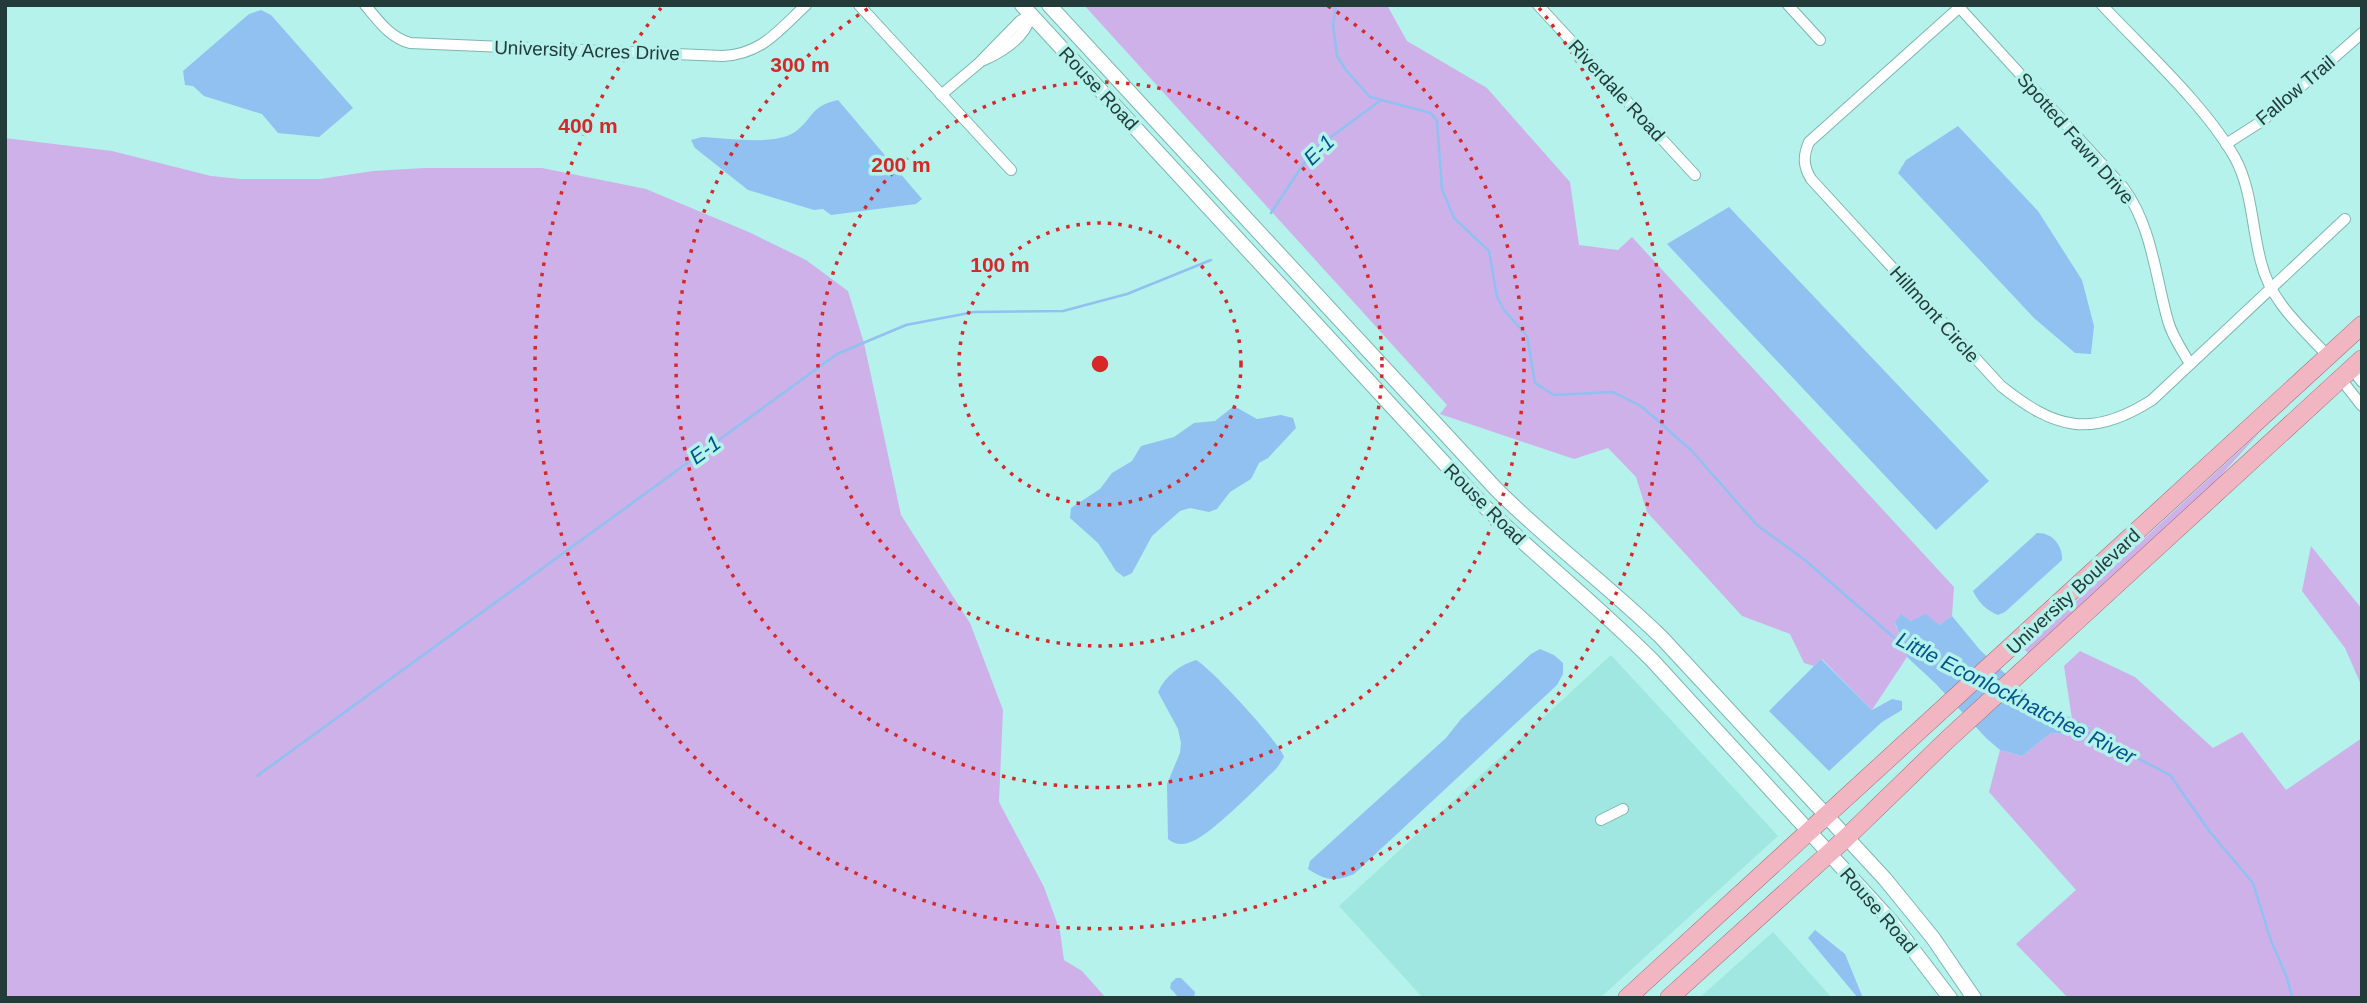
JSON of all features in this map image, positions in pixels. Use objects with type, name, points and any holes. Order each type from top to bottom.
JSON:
[{"type":"main road","name":"University Boulevard","points":[[1627,998],[2362,326]]},
{"type":"main road","points":[[2354,372],[2340,366],[2344,353],[2362,326]]},
{"type":"main road","points":[[2308,408],[2326,377],[2328,356]]},
{"type":"main road","name":"University Boulevard","points":[[1670,998],[2308,408],[2354,372]]},
{"type":"street","name":"University Acres Drive","points":[[365,5],[390,34],[398,40],[410,43],[723,56],[742,55],[758,48],[806,5]]},
{"type":"street","points":[[859,5],[1012,170]]},
{"type":"street","name":"Rouse Road","points":[[1049,5],[1496,489],[1550,541],[1629,606],[1662,638],[1923,925],[1975,998]]},
{"type":"street","name":"Riverdale Road","points":[[1538,5],[1695,174]]},
{"type":"street","points":[[1788,5],[1820,40]]},
{"type":"street","points":[[2102,5],[2210,121],[2237,161],[2248,197],[2261,265],[2272,289],[2282,307],[2328,356]]},
{"type":"street","name":"Spotted Fawn Drive","points":[[1961,6],[2136,204],[2144,224],[2168,323],[2190,364]]},
{"type":"street","name":"Hillmont Circle","points":[[1961,6],[1809,142],[1804,154],[1805,169],[1811,179],[2001,386],[2027,407],[2075,424],[2102,422],[2127,415],[2152,400],[2345,219]]},
{"type":"street","points":[[941,95],[997,50],[1031,8]]},
{"type":"street","name":"Rouse Road","points":[[1031,8],[1481,502],[1523,544],[1618,626],[1810,832],[1898,929],[1950,998]]},
{"type":"street","name":"Fallow Trail","points":[[2226,144],[2262,121],[2360,38]]},
{"type":"street","points":[[2354,372],[2362,406]]},
{"type":"street","points":[[1481,502],[1496,489]]},
{"type":"street","points":[[1601,820],[1623,809]]},
{"type":"shaded area","points":[[1084,5],[1387,5],[1407,41],[1487,88],[1570,182],[1579,245],[1618,250],[1632,237],[1954,587],[1952,616],[1939,625],[1911,621],[1901,615],[1895,623],[1907,657],[1872,710],[1822,659],[1814,666],[1804,663],[1790,634],[1742,616],[1647,512],[1636,477],[1608,448],[1574,459],[1440,414],[1447,405]]},
{"type":"shaded area","points":[[5,138],[112,151],[211,176],[241,179],[320,179],[373,171],[424,168],[542,168],[646,189],[751,233],[806,260],[848,291],[864,343],[901,515],[970,623],[1003,710],[999,802],[1044,887],[1060,931],[1064,960],[1082,971],[1106,998],[5,998]]},
{"type":"shaded area","points":[[2260,432],[2215,482],[2028,653],[2024,649]]},
{"type":"shaded area","points":[[2311,546],[2362,609],[2362,687],[2345,648],[2302,591]]},
{"type":"shaded area","points":[[2080,651],[2135,677],[2213,748],[2242,732],[2286,790],[2362,738],[2362,998],[2068,998],[2016,944],[2076,890],[1989,792],[2000,750],[2022,756],[2051,733],[2072,734],[2091,727],[2072,719],[2064,666]]},
{"type":"shaded area","points":[[1611,655],[1778,836],[1600,998],[1423,998],[1339,906]]},
{"type":"shaded area","points":[[1773,932],[1832,998],[1699,998]]},
{"type":"water","points":[[261,10],[271,15],[353,108],[319,137],[278,133],[262,114],[204,96],[193,86],[185,85],[183,71],[249,14]]},
{"type":"water","points":[[838,100],[922,199],[916,204],[831,215],[823,209],[814,210],[748,190],[695,148],[691,140],[702,137],[775,139],[795,132],[817,109]]},
{"type":"water","points":[[1958,126],[2038,211],[2082,280],[2094,326],[2091,354],[2075,353],[2034,318],[1898,173],[1906,160]]},
{"type":"water","points":[[1729,207],[1989,481],[1936,530],[1667,244]]},
{"type":"water","points":[[1234,406],[1257,419],[1281,415],[1293,418],[1296,428],[1268,458],[1259,463],[1251,479],[1230,492],[1217,509],[1209,512],[1190,508],[1180,511],[1152,536],[1132,573],[1124,577],[1116,571],[1098,543],[1070,518],[1071,508],[1100,489],[1112,473],[1132,461],[1141,446],[1174,437],[1194,423],[1215,421]]},
{"type":"water","points":[[2037,533],[2052,537],[2056,541],[2062,560],[2005,612],[1998,615],[1990,611],[1973,591]]},
{"type":"water","points":[[1901,614],[1911,621],[1926,614],[1939,625],[1952,616],[1980,650],[2032,699],[2092,728],[2072,734],[2051,733],[2022,756],[2000,750],[1907,657],[1895,622]]},
{"type":"water","points":[[1540,649],[1554,655],[1563,663],[1563,674],[1557,685],[1354,874],[1331,879],[1308,869],[1310,861],[1446,738],[1461,719],[1531,654]]},
{"type":"water","points":[[1821,659],[1872,710],[1892,699],[1902,701],[1902,710],[1882,722],[1829,771],[1769,711]]},
{"type":"water","points":[[1196,660],[1244,706],[1271,737],[1284,757],[1277,768],[1221,822],[1197,839],[1180,844],[1168,839],[1167,784],[1180,753],[1181,743],[1178,729],[1158,692],[1174,672]]},
{"type":"water","points":[[1815,930],[1845,954],[1863,998],[1858,998],[1808,938]]},
{"type":"water","points":[[1176,978],[1181,978],[1195,992],[1194,998],[1179,998],[1170,988]]},
{"type":"waterway","name":"Little Econlockhatchee River","points":[[1336,5],[1333,25],[1337,56],[1346,70],[1370,97],[1431,113],[1437,121],[1442,189],[1454,218],[1489,251],[1497,297],[1504,310],[1527,336],[1535,383],[1554,395],[1613,392],[1641,406],[1691,450],[1757,525],[1805,560],[1898,641],[1905,644]]},
{"type":"waterway","name":"E-1","points":[[1271,213],[1312,151],[1381,100]]},
{"type":"waterway","name":"E-1","points":[[257,776],[837,354],[906,325],[974,312],[1063,311],[1127,294],[1211,260]]},
{"type":"waterway","name":"Little Econlockhatchee River","points":[[2081,729],[2170,775],[2210,832],[2253,883],[2292,998]]}]
